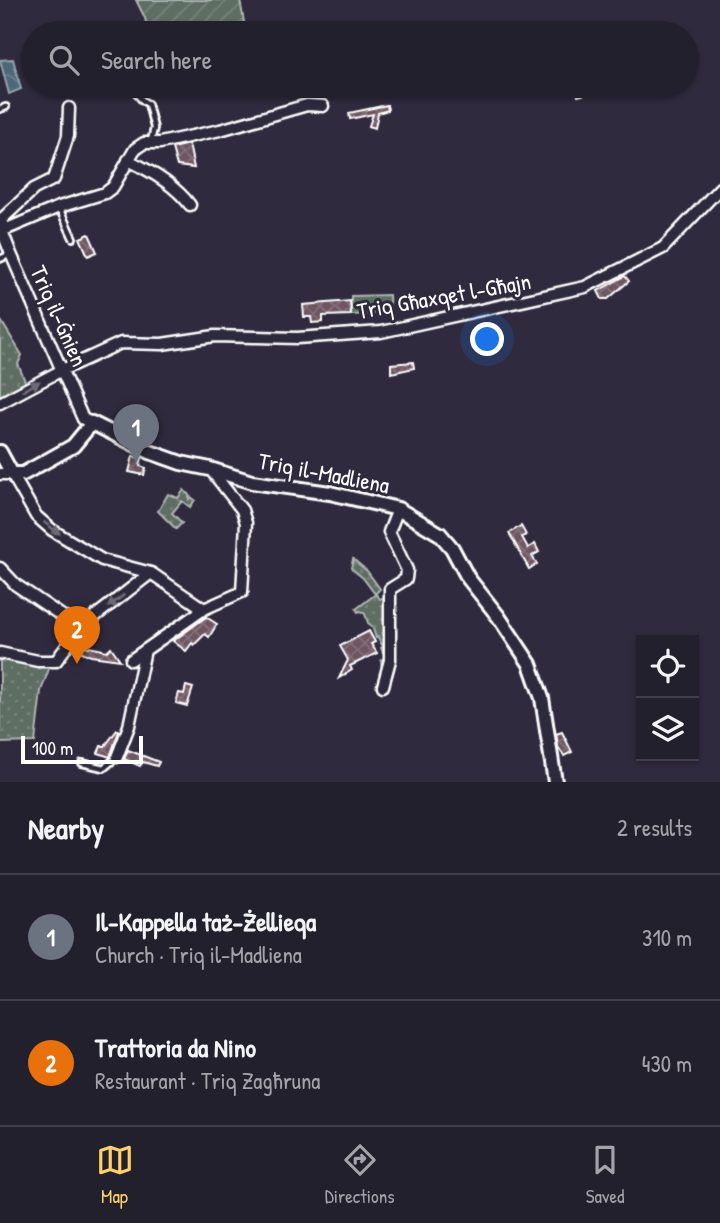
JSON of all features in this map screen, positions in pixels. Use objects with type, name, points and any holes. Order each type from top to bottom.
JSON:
[{"type":"street","points":[[2,231],[59,207],[105,193],[113,187],[135,149],[144,144],[220,130],[307,105],[323,106]]},
{"type":"street","points":[[1,218],[34,190],[54,179],[68,136],[69,108]]},
{"type":"street","points":[[128,159],[149,170],[183,195],[190,205]]},
{"type":"street","name":"Triq Għaxqet l-Għajn","points":[[0,403],[121,343],[162,344],[215,336],[297,338],[381,332],[585,287],[663,248],[720,188]]},
{"type":"street","name":"Triq il-Ġnien","points":[[1,218],[2,231],[10,254],[83,419],[92,424]]},
{"type":"street","points":[[6,474],[23,474],[73,446],[92,424]]},
{"type":"street","name":"Triq il-Madliena","points":[[92,424],[150,453],[181,463],[252,482],[330,492],[398,509],[440,534],[530,664],[542,698],[555,782]]},
{"type":"street","points":[[0,452],[6,474],[36,516],[52,530],[102,559],[151,573],[204,609]]},
{"type":"street","points":[[131,660],[204,609],[242,592],[246,523],[242,510],[210,469]]},
{"type":"street","points":[[383,686],[390,660],[390,589],[406,579],[407,570],[389,532],[398,509]]},
{"type":"street","points":[[0,568],[16,585],[80,628]]},
{"type":"street","points":[[0,653],[38,661],[56,661],[80,628],[151,573]]},
{"type":"street","points":[[117,757],[129,726],[145,650]]},
{"type":"lane","points":[[140,98],[148,104],[154,128],[151,143]]},
{"type":"lane","points":[[59,207],[74,238]]},
{"type":"lane","points":[[0,259],[10,254]]},
{"type":"lane","points":[[82,763],[104,768],[117,757]]},
{"type":"green space","points":[[136,0],[240,0],[244,21],[146,21]]},
{"type":"green space","points":[[389,295],[390,313],[351,315],[351,296]]},
{"type":"green space","points":[[0,319],[22,355],[18,364],[27,386],[0,398]]},
{"type":"green space","points":[[184,490],[189,499],[191,497],[195,500],[190,507],[182,501],[172,513],[182,523],[176,529],[158,511],[168,494],[178,498]]},
{"type":"green space","points":[[353,559],[367,571],[380,589],[375,594],[351,568]]},
{"type":"green space","points":[[376,594],[380,599],[389,594],[387,651],[384,671],[381,660],[385,657],[381,648],[383,647],[365,614],[356,609]]},
{"type":"green space","points":[[0,658],[50,666],[41,691],[35,742],[0,743]]},
{"type":"water","points":[[13,59],[21,89],[9,94],[0,60]]},
{"type":"building","points":[[387,105],[388,110],[378,113],[375,128],[369,126],[373,114],[350,119],[349,113]]},
{"type":"building","points":[[189,144],[194,168],[177,166],[172,148]]},
{"type":"building","points":[[89,234],[97,252],[88,256],[80,238]]},
{"type":"building","points":[[625,276],[629,281],[608,299],[602,299],[598,291]]},
{"type":"building","points":[[350,301],[351,315],[323,316],[323,322],[312,323],[311,317],[304,317],[303,305]]},
{"type":"building","points":[[413,362],[414,368],[391,373],[391,364]]},
{"type":"building","points":[[133,456],[142,458],[140,466],[146,468],[144,475],[129,472]]},
{"type":"building","points":[[521,526],[526,535],[522,537],[528,548],[535,544],[539,552],[532,556],[537,564],[529,569],[509,533]]},
{"type":"building","points":[[206,617],[217,624],[209,637],[205,634],[186,651],[173,641]]},
{"type":"building","points":[[369,631],[375,642],[371,644],[377,653],[350,666],[352,670],[339,678],[348,660],[340,646]]},
{"type":"building","points":[[80,645],[107,651],[111,647],[120,660],[91,656],[80,651]]},
{"type":"building","points":[[186,686],[193,688],[187,706],[176,703],[179,693],[184,694]]},
{"type":"building","points":[[117,730],[119,731],[110,757],[98,753],[101,746],[105,746]]},
{"type":"building","points":[[562,732],[572,752],[564,756],[558,747],[556,734]]},
{"type":"building","points":[[128,750],[159,762],[157,766],[143,762],[140,766],[124,759]]},
{"type":"place","name":"Il-Kappella taż-Żellieqa","points":[[136,462]]},
{"type":"place","name":"Trattoria da Nino","points":[[77,664]]}]
